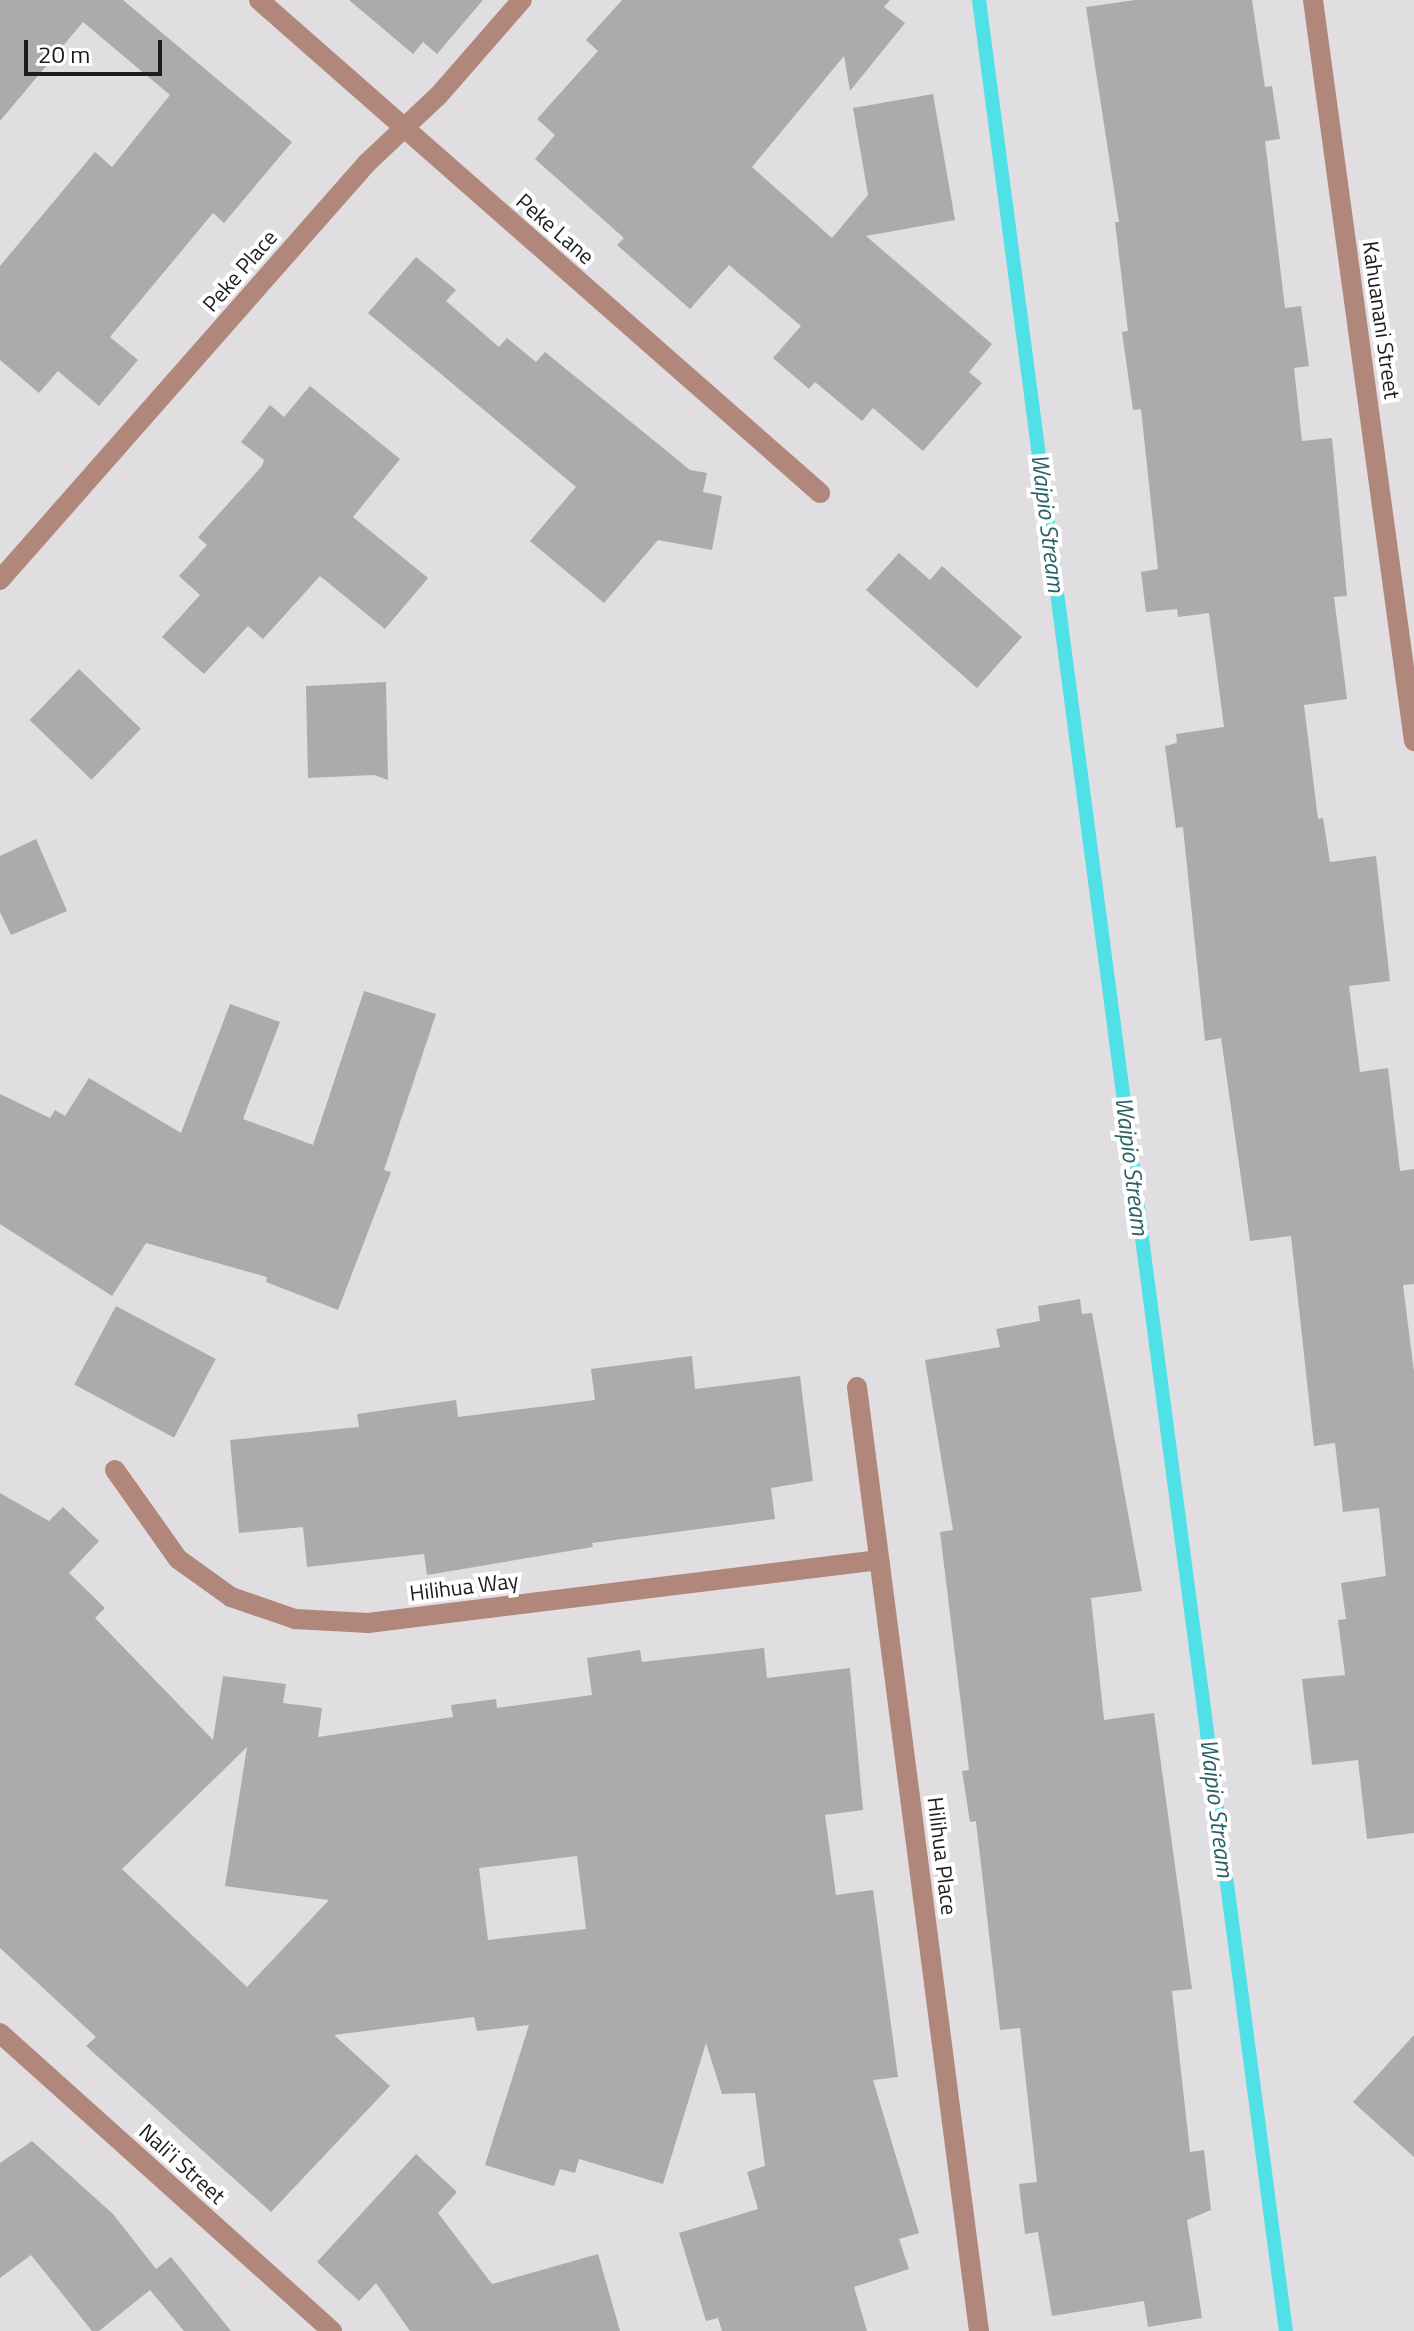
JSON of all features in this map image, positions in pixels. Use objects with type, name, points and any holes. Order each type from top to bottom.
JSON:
[{"type":"street","name":"Peke Lane","points":[[259,0],[820,493]]},
{"type":"street","name":"Peke Place","points":[[0,580],[367,163],[404,128],[522,0]]},
{"type":"street","name":"Kahuanani Street","points":[[1313,0],[1414,741]]},
{"type":"street","name":"Hilihua Place","points":[[857,1387],[979,2331]]},
{"type":"street","name":"Hilihua Way","points":[[115,1470],[178,1559],[231,1597],[295,1619],[368,1623],[879,1560]]},
{"type":"street","name":"Nali'i Street","points":[[1,2037],[332,2331]]},
{"type":"building","points":[[0,0],[123,0],[292,142],[224,223],[213,213],[110,337],[138,360],[99,406],[58,371],[39,393],[0,360],[0,266],[95,152],[112,167],[170,95],[83,22],[0,121]]},
{"type":"building","points":[[349,0],[483,0],[437,54],[423,42],[413,54]]},
{"type":"building","points":[[622,0],[890,0],[884,7],[905,23],[850,91],[844,56],[752,167],[832,238],[868,195],[853,108],[933,94],[955,220],[866,236],[992,344],[969,372],[982,383],[923,451],[873,408],[862,421],[815,382],[809,389],[773,358],[801,326],[729,265],[690,309],[617,245],[624,238],[535,159],[555,135],[537,119],[598,51],[586,40]]},
{"type":"building","points":[[1135,0],[1252,0],[1265,87],[1272,86],[1280,139],[1265,141],[1285,308],[1301,306],[1309,366],[1294,368],[1302,441],[1332,438],[1347,596],[1334,597],[1347,699],[1304,705],[1318,819],[1323,818],[1330,862],[1376,856],[1390,981],[1349,986],[1360,1072],[1388,1068],[1400,1171],[1414,1169],[1414,1284],[1403,1285],[1414,1372],[1414,1833],[1367,1839],[1358,1760],[1312,1765],[1302,1679],[1345,1675],[1338,1620],[1346,1619],[1341,1583],[1386,1576],[1379,1508],[1343,1512],[1335,1443],[1314,1446],[1291,1236],[1250,1241],[1221,1038],[1205,1041],[1183,827],[1176,828],[1165,746],[1177,743],[1176,734],[1224,727],[1209,613],[1178,617],[1177,609],[1146,612],[1141,572],[1158,569],[1141,409],[1133,410],[1122,332],[1128,331],[1115,222],[1119,222],[1086,7]]},
{"type":"building","points":[[416,257],[456,290],[446,301],[499,347],[507,338],[536,362],[545,352],[690,470],[707,473],[703,492],[722,496],[712,550],[658,540],[604,603],[530,541],[576,487],[368,313]]},
{"type":"building","points":[[310,386],[400,459],[353,517],[428,578],[385,629],[320,576],[263,639],[248,626],[204,674],[162,637],[200,595],[179,576],[207,545],[198,537],[262,466],[264,460],[241,442],[270,405],[284,417]]},
{"type":"building","points":[[899,553],[930,580],[942,566],[1022,637],[977,688],[866,590]]},
{"type":"building","points":[[79,669],[141,729],[92,780],[30,720]]},
{"type":"building","points":[[386,682],[388,780],[374,775],[308,778],[306,686]]},
{"type":"building","points":[[36,839],[67,911],[11,935],[0,912],[0,856]]},
{"type":"building","points":[[364,991],[436,1014],[384,1170],[391,1172],[338,1310],[266,1282],[267,1277],[146,1243],[112,1296],[0,1224],[0,1094],[50,1118],[55,1110],[65,1116],[89,1078],[181,1133],[230,1004],[280,1022],[243,1119],[313,1145]]},
{"type":"building","points":[[1080,1299],[1082,1314],[1092,1313],[1142,1591],[1091,1598],[1104,1720],[1154,1713],[1192,1989],[1172,1991],[1190,2152],[1204,2150],[1211,2210],[1187,2220],[1202,2318],[1148,2327],[1144,2301],[1052,2316],[1038,2232],[1025,2234],[1019,2184],[1037,2182],[1020,2028],[1000,2030],[976,1821],[970,1822],[962,1771],[969,1770],[940,1532],[953,1530],[925,1360],[1000,1347],[996,1329],[1040,1321],[1038,1306]]},
{"type":"building","points":[[116,1306],[216,1359],[174,1438],[74,1385]]},
{"type":"building","points":[[692,1356],[695,1389],[800,1376],[813,1481],[771,1488],[775,1519],[592,1543],[593,1547],[427,1575],[424,1554],[307,1567],[303,1527],[239,1533],[230,1440],[359,1427],[357,1414],[456,1400],[458,1417],[595,1400],[591,1369]]},
{"type":"building","points":[[0,1493],[49,1521],[63,1507],[99,1541],[69,1573],[105,1608],[95,1618],[213,1740],[223,1676],[286,1684],[283,1703],[322,1708],[318,1737],[453,1717],[451,1705],[496,1699],[497,1708],[592,1695],[587,1658],[640,1650],[642,1662],[764,1648],[767,1678],[850,1668],[863,1810],[825,1815],[836,1895],[873,1890],[898,2077],[873,2080],[919,2233],[899,2239],[909,2269],[854,2287],[867,2331],[722,2331],[718,2318],[706,2321],[679,2233],[758,2209],[747,2172],[765,2166],[755,2093],[722,2094],[706,2043],[663,2184],[579,2159],[575,2173],[560,2169],[554,2186],[485,2165],[529,2025],[477,2031],[474,2017],[334,2035],[390,2086],[271,2212],[86,2046],[96,2037],[0,1948]],"holes":[[[247,1747],[225,1886],[329,1900],[247,1987],[122,1869]],[[577,1856],[586,1929],[488,1940],[479,1868]]]},
{"type":"building","points":[[1414,2035],[1414,2157],[1353,2102]]},
{"type":"building","points":[[32,2141],[113,2214],[156,2269],[171,2257],[231,2331],[184,2331],[150,2290],[99,2331],[92,2331],[31,2255],[0,2278],[0,2163]]},
{"type":"building","points":[[416,2154],[457,2192],[438,2213],[492,2284],[598,2254],[620,2331],[410,2331],[376,2283],[359,2301],[317,2262]]},
{"type":"waterway","name":"Waipio Stream","points":[[979,0],[1286,2331]]}]
